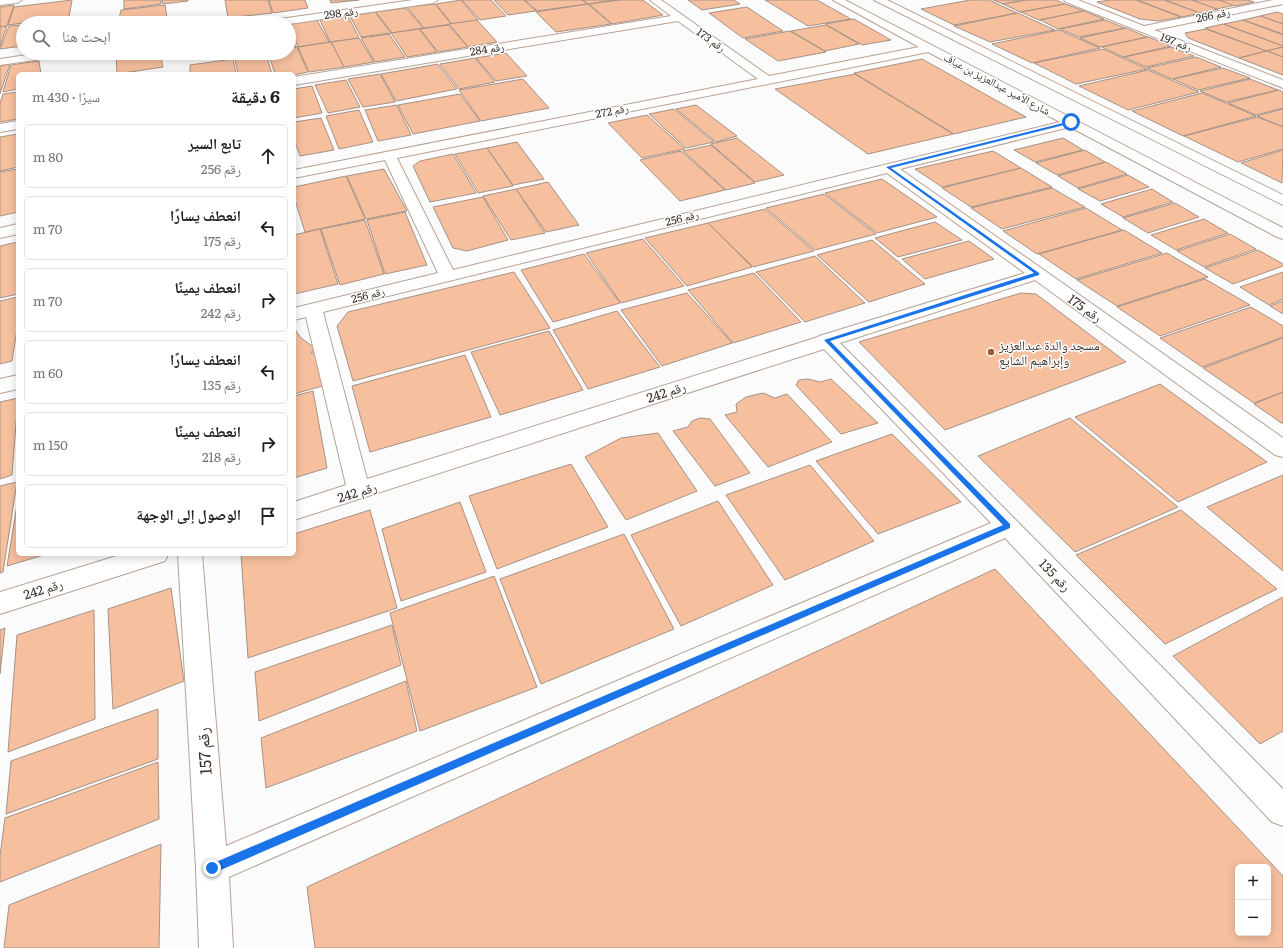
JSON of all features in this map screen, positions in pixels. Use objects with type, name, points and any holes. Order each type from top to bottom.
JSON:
[{"type":"street","points":[[0,2],[17,0]]},
{"type":"street","name":"رقم 298","points":[[296,20],[433,0]]},
{"type":"street","name":"رقم 173","points":[[655,0],[767,80]]},
{"type":"street","name":"شارع الأمير عبدالعزيز بن عياف","points":[[838,0],[1283,234]]},
{"type":"street","name":"رقم 197","points":[[1069,0],[1283,84]]},
{"type":"street","points":[[884,2],[907,1]]},
{"type":"street","name":"رقم 266","points":[[1143,29],[1283,1]]},
{"type":"street","name":"شارع الأمير عبدالعزيز بن عياف","points":[[884,2],[1283,201]]},
{"type":"street","points":[[318,5],[324,16]]},
{"type":"street","name":"رقم 284","points":[[296,80],[680,18]]},
{"type":"street","name":"رقم 272","points":[[296,174],[930,48]]},
{"type":"street","points":[[0,62],[16,60]]},
{"type":"street","name":"رقم 256","points":[[303,311],[1071,122]]},
{"type":"street","points":[[0,128],[16,125]]},
{"type":"street","points":[[389,155],[447,276]]},
{"type":"street","name":"رقم 175","points":[[888,167],[1283,449]]},
{"type":"street","points":[[0,233],[16,229]]},
{"type":"street","name":"رقم 242","points":[[296,510],[826,340],[1038,274]]},
{"type":"street","points":[[303,311],[359,491]]},
{"type":"street","name":"رقم 135","points":[[826,340],[1283,811]]},
{"type":"street","points":[[0,386],[16,382]]},
{"type":"street","points":[[212,868],[1008,526]]},
{"type":"street","name":"رقم 242","points":[[0,603],[150,556]]},
{"type":"street","name":"رقم 157","points":[[190,556],[212,868],[216,948]]},
{"type":"building","points":[[72,0],[69,16],[16,16],[16,24],[8,25],[14,7]]},
{"type":"building","points":[[124,0],[161,0],[161,4],[124,9]]},
{"type":"building","points":[[162,0],[188,0],[188,1],[163,4]]},
{"type":"building","points":[[225,0],[268,0],[272,13],[246,16],[228,16]]},
{"type":"building","points":[[269,0],[305,0],[308,8],[273,13]]},
{"type":"building","points":[[330,0],[359,0],[331,3]]},
{"type":"building","points":[[461,0],[478,20],[452,24],[436,4]]},
{"type":"building","points":[[462,0],[491,0],[506,16],[480,20]]},
{"type":"building","points":[[494,0],[524,0],[536,11],[508,15]]},
{"type":"building","points":[[525,0],[582,0],[587,4],[537,11]]},
{"type":"building","points":[[583,0],[615,0],[588,4]]},
{"type":"building","points":[[620,0],[643,0],[663,15],[612,24],[589,4]]},
{"type":"building","points":[[688,0],[734,0],[740,4],[702,10]]},
{"type":"building","points":[[765,0],[817,0],[851,19],[808,26]]},
{"type":"building","points":[[970,0],[989,0],[1017,13],[954,25],[921,9]]},
{"type":"building","points":[[993,0],[1025,0],[1003,4]]},
{"type":"building","points":[[1027,0],[1056,0],[1065,4],[1020,12],[1003,4]]},
{"type":"building","points":[[1110,0],[1136,0],[1181,17],[1158,21],[1140,19],[1097,2]]},
{"type":"building","points":[[1137,0],[1164,0],[1200,13],[1182,17]]},
{"type":"building","points":[[1165,0],[1192,0],[1218,9],[1200,13]]},
{"type":"building","points":[[1192,0],[1219,0],[1235,5],[1217,9]]},
{"type":"building","points":[[1219,0],[1248,0],[1254,2],[1235,6]]},
{"type":"building","points":[[435,4],[451,24],[424,28],[407,7]]},
{"type":"building","points":[[588,4],[611,24],[556,32],[536,12]]},
{"type":"building","points":[[1065,4],[1084,11],[1039,20],[1021,12]]},
{"type":"building","points":[[14,5],[7,26],[0,27],[0,7]]},
{"type":"building","points":[[165,5],[167,16],[120,16],[121,10]]},
{"type":"building","points":[[747,7],[783,31],[743,38],[709,13]]},
{"type":"building","points":[[406,8],[423,28],[392,33],[376,12]]},
{"type":"building","points":[[1084,11],[1104,19],[1058,29],[1040,20]]},
{"type":"building","points":[[375,12],[391,33],[361,37],[350,16]]},
{"type":"building","points":[[1277,12],[1283,14],[1283,24],[1260,16]]},
{"type":"building","points":[[1018,13],[1055,30],[990,42],[954,26]]},
{"type":"building","points":[[348,16],[359,38],[330,42],[320,20]]},
{"type":"building","points":[[1260,16],[1283,24],[1283,34],[1243,20]]},
{"type":"building","points":[[854,19],[891,40],[862,45],[825,24]]},
{"type":"building","points":[[317,20],[329,42],[298,47],[296,42],[296,23]]},
{"type":"building","points":[[477,20],[497,42],[468,47],[449,24]]},
{"type":"building","points":[[1105,20],[1125,28],[1079,37],[1060,29]]},
{"type":"building","points":[[1243,20],[1283,35],[1283,46],[1224,24]]},
{"type":"building","points":[[1223,24],[1283,47],[1266,51],[1205,28]]},
{"type":"building","points":[[448,25],[468,47],[438,52],[420,29]]},
{"type":"building","points":[[826,25],[859,44],[825,51],[791,31]]},
{"type":"building","points":[[7,26],[0,46],[0,27]]},
{"type":"building","points":[[9,26],[16,26],[16,47],[0,49]]},
{"type":"building","points":[[1126,28],[1147,37],[1100,47],[1080,38]]},
{"type":"building","points":[[419,29],[437,52],[407,57],[391,33]]},
{"type":"building","points":[[1206,29],[1266,51],[1239,58],[1188,38],[1185,33]]},
{"type":"building","points":[[1059,30],[1100,48],[1032,63],[992,44]]},
{"type":"building","points":[[790,31],[826,52],[778,61],[745,39]]},
{"type":"building","points":[[389,34],[405,57],[375,62],[361,38]]},
{"type":"building","points":[[1148,37],[1171,46],[1123,57],[1102,47]]},
{"type":"building","points":[[359,38],[374,62],[344,67],[331,42]]},
{"type":"building","points":[[331,42],[344,67],[309,72],[298,47]]},
{"type":"building","points":[[296,47],[308,72],[296,75],[296,72],[274,72],[270,60],[296,60]]},
{"type":"building","points":[[1171,47],[1194,56],[1146,67],[1124,57]]},
{"type":"building","points":[[1283,47],[1283,57],[1267,51]]},
{"type":"building","points":[[1103,49],[1147,69],[1076,84],[1034,63]]},
{"type":"building","points":[[1267,51],[1283,57],[1283,75],[1239,58]]},
{"type":"building","points":[[506,53],[527,76],[496,81],[476,58]]},
{"type":"building","points":[[1196,57],[1221,67],[1172,79],[1147,68]]},
{"type":"building","points":[[475,58],[495,82],[459,89],[440,64]]},
{"type":"building","points":[[922,59],[1026,117],[954,134],[854,73]]},
{"type":"building","points":[[116,60],[162,60],[163,67],[130,72],[117,72]]},
{"type":"building","points":[[233,60],[236,72],[190,72],[190,65]]},
{"type":"building","points":[[235,60],[268,60],[271,72],[238,72]]},
{"type":"building","points":[[39,61],[41,72],[16,72],[16,89],[3,92],[11,65]]},
{"type":"building","points":[[10,64],[0,94],[0,66]]},
{"type":"building","points":[[438,64],[457,89],[396,101],[381,74]]},
{"type":"building","points":[[1223,68],[1250,78],[1198,90],[1173,79]]},
{"type":"building","points":[[1148,70],[1199,92],[1128,110],[1079,86]]},
{"type":"building","points":[[380,74],[395,102],[363,107],[348,79]]},
{"type":"building","points":[[855,74],[953,134],[868,154],[775,89]]},
{"type":"building","points":[[523,79],[549,108],[481,121],[459,90]]},
{"type":"building","points":[[1250,79],[1278,90],[1226,102],[1200,91]]},
{"type":"building","points":[[346,80],[360,107],[328,113],[315,85]]},
{"type":"building","points":[[312,86],[322,113],[296,118],[296,89]]},
{"type":"building","points":[[1279,90],[1283,92],[1283,108],[1256,115],[1228,103]]},
{"type":"building","points":[[16,92],[16,119],[0,122],[0,103],[3,94]]},
{"type":"building","points":[[1202,93],[1256,116],[1183,136],[1132,111]]},
{"type":"building","points":[[460,94],[480,121],[413,134],[398,105]]},
{"type":"building","points":[[397,105],[411,135],[378,141],[365,110]]},
{"type":"building","points":[[696,105],[737,136],[716,142],[676,109]]},
{"type":"building","points":[[674,109],[714,142],[686,148],[649,114]]},
{"type":"building","points":[[1283,109],[1283,127],[1257,116]]},
{"type":"building","points":[[359,110],[373,142],[339,149],[326,116]]},
{"type":"building","points":[[647,115],[685,149],[642,158],[608,123]]},
{"type":"building","points":[[1257,117],[1283,127],[1283,149],[1238,162],[1184,136]]},
{"type":"building","points":[[321,118],[334,150],[300,156],[296,145],[296,122]]},
{"type":"building","points":[[16,134],[16,167],[0,171],[0,137]]},
{"type":"building","points":[[737,138],[784,175],[755,182],[711,144]]},
{"type":"building","points":[[1063,138],[1083,150],[1035,162],[1014,150]]},
{"type":"building","points":[[517,142],[544,179],[513,185],[487,148]]},
{"type":"building","points":[[711,145],[755,183],[726,190],[683,151]]},
{"type":"building","points":[[487,148],[513,186],[478,193],[455,154]]},
{"type":"building","points":[[1085,150],[1105,162],[1057,175],[1036,163]]},
{"type":"building","points":[[1283,150],[1282,183],[1241,163]]},
{"type":"building","points":[[681,151],[725,190],[680,201],[640,160]]},
{"type":"building","points":[[993,151],[1021,168],[942,187],[915,169]]},
{"type":"building","points":[[453,154],[476,193],[430,202],[413,166],[420,161]]},
{"type":"building","points":[[1106,162],[1127,174],[1078,188],[1058,176]]},
{"type":"building","points":[[1021,168],[1052,187],[971,207],[942,188]]},
{"type":"building","points":[[16,169],[16,212],[0,216],[0,172]]},
{"type":"building","points":[[384,169],[407,211],[366,219],[347,176]]},
{"type":"building","points":[[1128,175],[1149,187],[1100,201],[1078,189]]},
{"type":"building","points":[[346,176],[365,219],[305,232],[296,203],[296,187]]},
{"type":"building","points":[[882,179],[937,217],[877,233],[825,193]]},
{"type":"building","points":[[548,182],[579,225],[546,232],[516,189]]},
{"type":"building","points":[[1052,188],[1085,207],[1002,229],[971,208]]},
{"type":"building","points":[[516,189],[545,233],[511,240],[483,196]]},
{"type":"building","points":[[1152,189],[1173,202],[1123,217],[1101,204]]},
{"type":"building","points":[[824,194],[876,234],[815,250],[766,208]]},
{"type":"building","points":[[483,197],[508,240],[467,251],[453,248],[433,207]]},
{"type":"building","points":[[1175,203],[1199,217],[1148,233],[1123,218]]},
{"type":"building","points":[[1086,208],[1122,230],[1037,254],[1003,231]]},
{"type":"building","points":[[765,209],[814,251],[753,267],[708,223]]},
{"type":"building","points":[[405,212],[427,265],[385,274],[367,220]]},
{"type":"building","points":[[1204,219],[1228,233],[1176,250],[1151,235]]},
{"type":"building","points":[[365,220],[384,274],[340,285],[321,229]]},
{"type":"building","points":[[935,222],[962,240],[898,257],[875,238]]},
{"type":"building","points":[[708,223],[752,267],[687,286],[645,238]]},
{"type":"building","points":[[320,229],[338,284],[296,294],[296,235]]},
{"type":"building","points":[[1124,230],[1162,253],[1076,279],[1039,254]]},
{"type":"building","points":[[1230,234],[1256,249],[1204,267],[1177,251]]},
{"type":"building","points":[[643,239],[684,286],[621,303],[586,253]]},
{"type":"building","points":[[872,240],[925,284],[869,302],[817,255]]},
{"type":"building","points":[[969,241],[994,259],[925,279],[902,259]]},
{"type":"building","points":[[16,242],[16,294],[0,298],[0,246]]},
{"type":"building","points":[[1258,250],[1283,264],[1283,266],[1233,284],[1205,268]]},
{"type":"building","points":[[1167,253],[1208,277],[1117,306],[1077,280]]},
{"type":"building","points":[[584,254],[620,303],[553,322],[521,270]]},
{"type":"building","points":[[815,256],[865,303],[805,322],[756,272]]},
{"type":"building","points":[[514,272],[550,328],[353,381],[337,326],[348,312]]},
{"type":"building","points":[[1283,272],[1283,299],[1269,305],[1240,287]]},
{"type":"building","points":[[754,273],[801,322],[733,343],[688,290]]},
{"type":"building","points":[[1205,279],[1250,305],[1160,336],[1117,307]]},
{"type":"building","points":[[687,293],[732,343],[662,366],[621,310]]},
{"type":"building","name":"مسجد والدة عبدالعزيز وإبراهيم الشايع","points":[[1021,293],[1036,294],[1126,362],[945,430],[859,342]]},
{"type":"building","points":[[16,297],[16,336],[12,361],[0,364],[0,301]]},
{"type":"building","points":[[1283,301],[1283,314],[1270,306]]},
{"type":"building","points":[[1251,307],[1283,326],[1283,337],[1202,367],[1160,338]]},
{"type":"building","points":[[617,311],[660,367],[588,389],[553,330]]},
{"type":"building","points":[[296,331],[301,338],[315,348],[311,353],[322,352],[326,385],[296,393]]},
{"type":"building","points":[[549,331],[583,390],[500,415],[471,352]]},
{"type":"building","points":[[1283,338],[1283,392],[1254,403],[1203,368]]},
{"type":"building","points":[[465,355],[491,417],[370,452],[352,386]]},
{"type":"building","points":[[808,379],[820,382],[831,379],[878,423],[841,434],[796,385],[799,380]]},
{"type":"building","points":[[1160,384],[1267,462],[1178,502],[1075,417]]},
{"type":"building","points":[[313,391],[327,468],[296,477],[296,395]]},
{"type":"building","points":[[1283,392],[1283,424],[1254,404]]},
{"type":"building","points":[[763,393],[775,398],[787,394],[832,442],[768,467],[725,415],[737,412],[736,404],[746,397]]},
{"type":"building","points":[[16,398],[16,424],[12,475],[0,479],[0,402]]},
{"type":"building","points":[[700,418],[710,419],[750,473],[715,486],[673,431],[688,427],[692,421]]},
{"type":"building","points":[[1070,418],[1178,507],[1075,552],[978,456]]},
{"type":"building","points":[[658,433],[697,491],[626,520],[585,457],[621,438]]},
{"type":"building","points":[[892,434],[961,502],[878,534],[816,461]]},
{"type":"building","points":[[571,464],[608,527],[497,569],[469,496]]},
{"type":"building","points":[[810,465],[874,541],[785,580],[726,495]]},
{"type":"building","points":[[1283,475],[1283,571],[1207,507]]},
{"type":"building","points":[[16,482],[3,572],[0,573],[0,486]]},
{"type":"building","points":[[718,501],[773,585],[681,626],[631,535]]},
{"type":"building","points":[[460,502],[486,572],[401,601],[382,529]]},
{"type":"building","points":[[370,510],[397,608],[248,658],[241,556],[296,556],[296,533]]},
{"type":"building","points":[[1181,510],[1277,589],[1165,644],[1076,555]]},
{"type":"building","points":[[16,511],[16,556],[40,556],[7,566]]},
{"type":"building","points":[[624,534],[674,629],[541,684],[500,579]]},
{"type":"building","points":[[995,569],[1283,876],[1283,948],[315,948],[307,887]]},
{"type":"building","points":[[494,576],[537,687],[420,731],[390,613]]},
{"type":"building","points":[[171,588],[184,681],[113,709],[108,609]]},
{"type":"building","points":[[1283,597],[1283,731],[1260,744],[1173,656]]},
{"type":"building","points":[[94,610],[95,719],[8,752],[17,635]]},
{"type":"building","points":[[392,625],[401,665],[259,721],[255,672]]},
{"type":"building","points":[[5,628],[0,674],[0,630]]},
{"type":"building","points":[[406,681],[417,731],[266,788],[261,738]]},
{"type":"building","points":[[158,709],[158,759],[6,814],[11,761]]},
{"type":"building","points":[[158,762],[159,819],[0,882],[0,856],[5,818]]},
{"type":"building","points":[[161,844],[159,948],[4,948],[9,905]]},
{"type":"place","name":"مسجد والدة عبدالعزيز وإبراهيم الشايع","points":[[991,352]]},
{"type":"route","points":[[212,868],[1008,526],[826,340],[1038,274],[888,167],[1071,122]]}]
